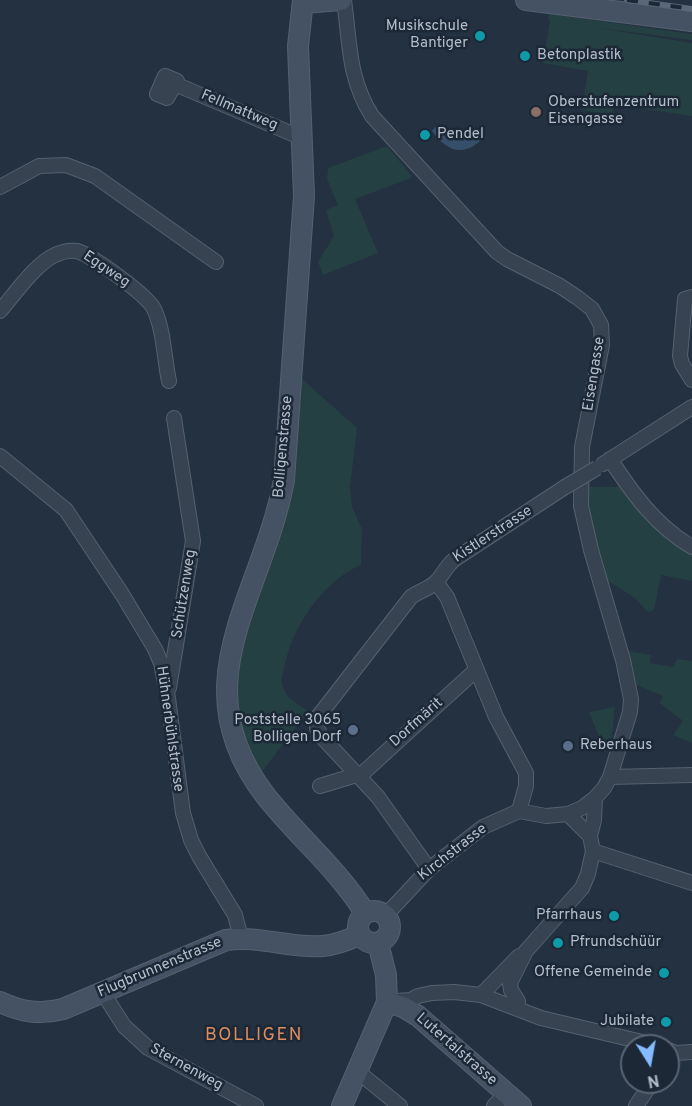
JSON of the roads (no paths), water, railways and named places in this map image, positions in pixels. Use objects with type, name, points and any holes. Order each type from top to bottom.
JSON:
[{"type":"main road","points":[[303,2],[343,0]]},
{"type":"main road","points":[[526,0],[692,21]]},
{"type":"main road","name":"Bolligenstrasse","points":[[303,2],[298,40],[303,206],[284,480],[280,503],[239,625],[231,656],[227,676],[227,703],[232,733],[247,768],[266,796],[346,884],[365,913]]},
{"type":"main road","points":[[378,911],[386,916],[390,924],[387,938],[378,943],[369,944],[359,935],[358,923],[365,913],[378,911]]},
{"type":"main road","name":"Flugbrunnenstrasse","points":[[0,1002],[29,1012],[52,1012],[103,993],[217,943],[241,938],[318,946],[359,935]]},
{"type":"main road","points":[[342,1106],[387,1002],[387,987],[378,943]]},
{"type":"main road","name":"Lutertalstrasse","points":[[387,1002],[418,1016],[507,1102]]},
{"type":"street","name":"Eisengasse","points":[[343,0],[354,77],[364,103],[376,122],[497,252],[578,298],[592,309],[601,325],[602,345],[582,447],[580,497],[591,550],[621,654],[631,699],[626,727],[610,777],[604,789],[595,798]]},
{"type":"street","name":"Fellmattweg","points":[[175,84],[302,138]]},
{"type":"street","points":[[0,187],[39,166],[66,165],[95,176],[216,262]]},
{"type":"street","name":"Eggweg","points":[[0,311],[42,264],[59,254],[76,251],[99,263],[146,298],[152,306],[158,319],[169,381]]},
{"type":"street","points":[[692,297],[685,298],[680,348],[682,363],[692,380]]},
{"type":"street","name":"Kistlerstrasse","points":[[357,774],[319,732],[316,721],[319,713],[411,597],[436,582],[446,567],[455,559],[692,407]]},
{"type":"street","name":"Schützenweg","points":[[168,698],[193,541],[174,418]]},
{"type":"street","name":"Hühnerbühlstrasse","points":[[0,456],[54,499],[76,523],[155,649],[161,663],[168,698],[179,795],[186,826],[199,856],[235,915],[241,938]]},
{"type":"street","points":[[610,459],[646,509],[668,531],[692,547]]},
{"type":"street","points":[[436,582],[447,597],[498,720],[526,773],[526,786],[519,811],[546,816],[568,814],[595,798]]},
{"type":"street","name":"Dorfmärit","points":[[320,786],[363,773],[476,670]]},
{"type":"street","points":[[357,774],[378,797],[429,869]]},
{"type":"street","points":[[610,777],[692,775]]},
{"type":"street","points":[[481,995],[512,962],[526,951],[582,888],[587,878],[593,851],[590,836],[594,820],[595,798]]},
{"type":"street","name":"Kirchstrasse","points":[[386,916],[429,869],[475,832],[519,811]]},
{"type":"street","points":[[568,814],[590,836]]},
{"type":"street","points":[[593,851],[692,883]]},
{"type":"street","points":[[517,1008],[518,1001],[511,990],[510,983],[526,951]]},
{"type":"street","points":[[387,1002],[411,1000],[432,993],[454,992],[481,995],[550,1021],[620,1037]]},
{"type":"street","name":"Sternenweg","points":[[103,993],[124,1026],[148,1048],[256,1106]]},
{"type":"street","points":[[357,1071],[400,1106]]},
{"type":"water","points":[[435,127],[455,133],[475,134],[480,141],[466,149],[454,149],[442,143],[432,131]]},
{"type":"railway","points":[[627,0],[692,9]]},
{"type":"place","name":"Musikschule Bantiger","points":[[480,36]]},
{"type":"place","name":"Betonplastik","points":[[525,56]]},
{"type":"place","name":"Oberstufenzentrum Eisengasse","points":[[536,112]]},
{"type":"place","name":"Pendel","points":[[425,135]]},
{"type":"place","name":"Poststelle 3065 Bolligen Dorf","points":[[353,730]]},
{"type":"place","name":"Reberhaus","points":[[568,746]]},
{"type":"place","name":"Pfarrhaus","points":[[614,916]]},
{"type":"place","name":"Pfrundschüür","points":[[558,943]]},
{"type":"place","name":"Offene Gemeinde","points":[[664,973]]},
{"type":"place","name":"Jubilate","points":[[666,1022]]},
{"type":"district","name":"BOLLIGEN","points":[[254,1036]]}]
